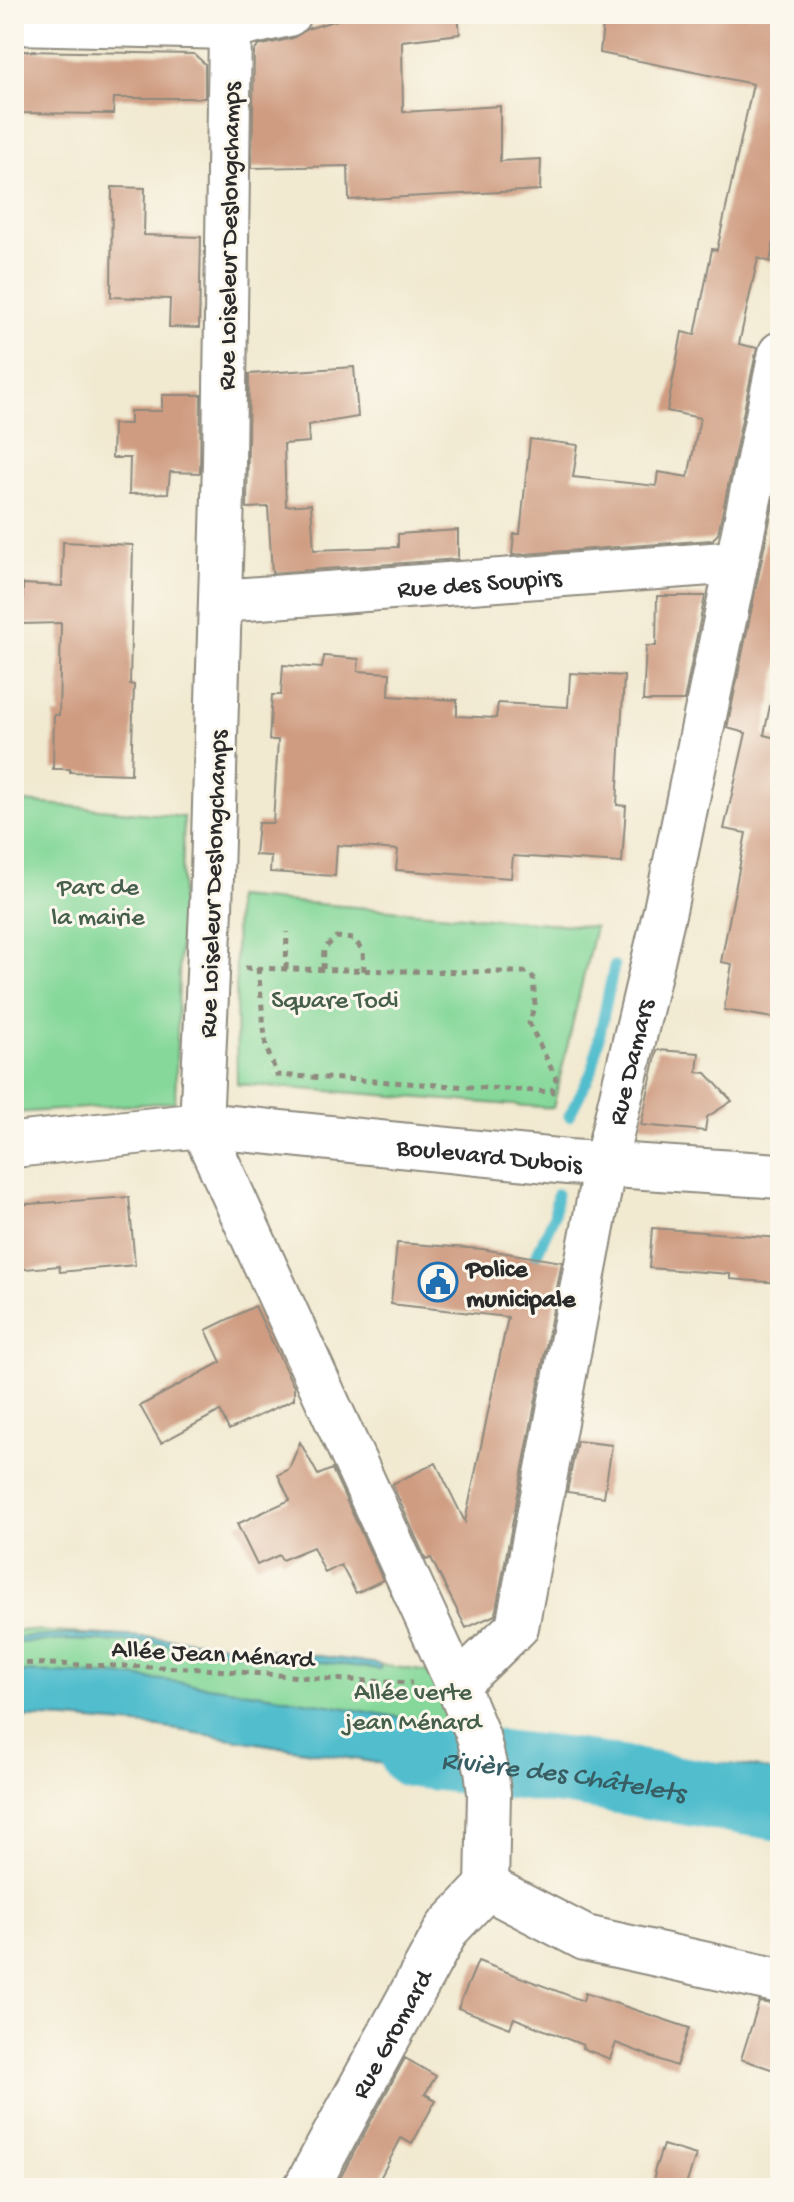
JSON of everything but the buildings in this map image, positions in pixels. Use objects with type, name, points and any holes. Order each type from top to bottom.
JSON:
[{"type":"street","points":[[14,22],[230,27],[288,14]]},
{"type":"street","name":"Rue Loiseleur Deslongchamps","points":[[230,27],[220,601],[201,1125],[457,1685]]},
{"type":"street","name":"Rue Damars","points":[[457,1685],[517,1627],[605,1164],[665,910],[780,353]]},
{"type":"street","name":"Rue des Soupirs","points":[[220,601],[737,562]]},
{"type":"street","name":"Boulevard Dubois","points":[[14,1145],[201,1125],[605,1164],[780,1176]]},
{"type":"street","points":[[457,1685],[478,1736],[486,1769],[489,1793],[487,1887],[585,1938],[780,1981]]},
{"type":"street","name":"Rue Gromard","points":[[306,2188],[447,1929],[487,1887]]},
{"type":"path","points":[[286,969],[287,932]]},
{"type":"path","points":[[323,970],[324,949],[336,937],[353,939],[363,950],[364,971]]},
{"type":"path","points":[[208,967],[528,972],[533,977],[535,1005],[529,1023],[556,1078],[552,1092],[277,1075],[266,1047],[258,968]]},
{"type":"path","name":"Allée Jean Ménard","points":[[14,1663],[189,1668],[457,1685]]},
{"type":"green space","name":"Parc de la mairie","points":[[14,801],[184,817],[175,1102],[14,1113]]},
{"type":"green space","name":"Square Todi","points":[[235,897],[595,927],[553,1108],[237,1084]]},
{"type":"green space","name":"Allée verte jean Ménard","points":[[14,1630],[161,1638],[220,1650],[441,1674],[471,1753],[226,1701],[14,1693]]},
{"type":"water","points":[[70,1635],[148,1637],[226,1644],[380,1664],[380,1669],[154,1643],[69,1640],[14,1643],[14,1638]]},
{"type":"water","points":[[14,1672],[142,1678],[298,1700],[454,1727],[463,1777],[160,1727],[14,1717]]},
{"type":"water","points":[[529,1742],[754,1767],[780,1774],[780,1818],[522,1786]]},
{"type":"waterway","points":[[569,1116],[592,1071],[614,966]]},
{"type":"waterway","points":[[536,1256],[554,1216],[557,1194]]},
{"type":"waterway","name":"Rivière des Châtelets","points":[[413,1754],[571,1772],[780,1807]]},
{"type":"place","name":"Police municipale","points":[[438,1282]]}]
